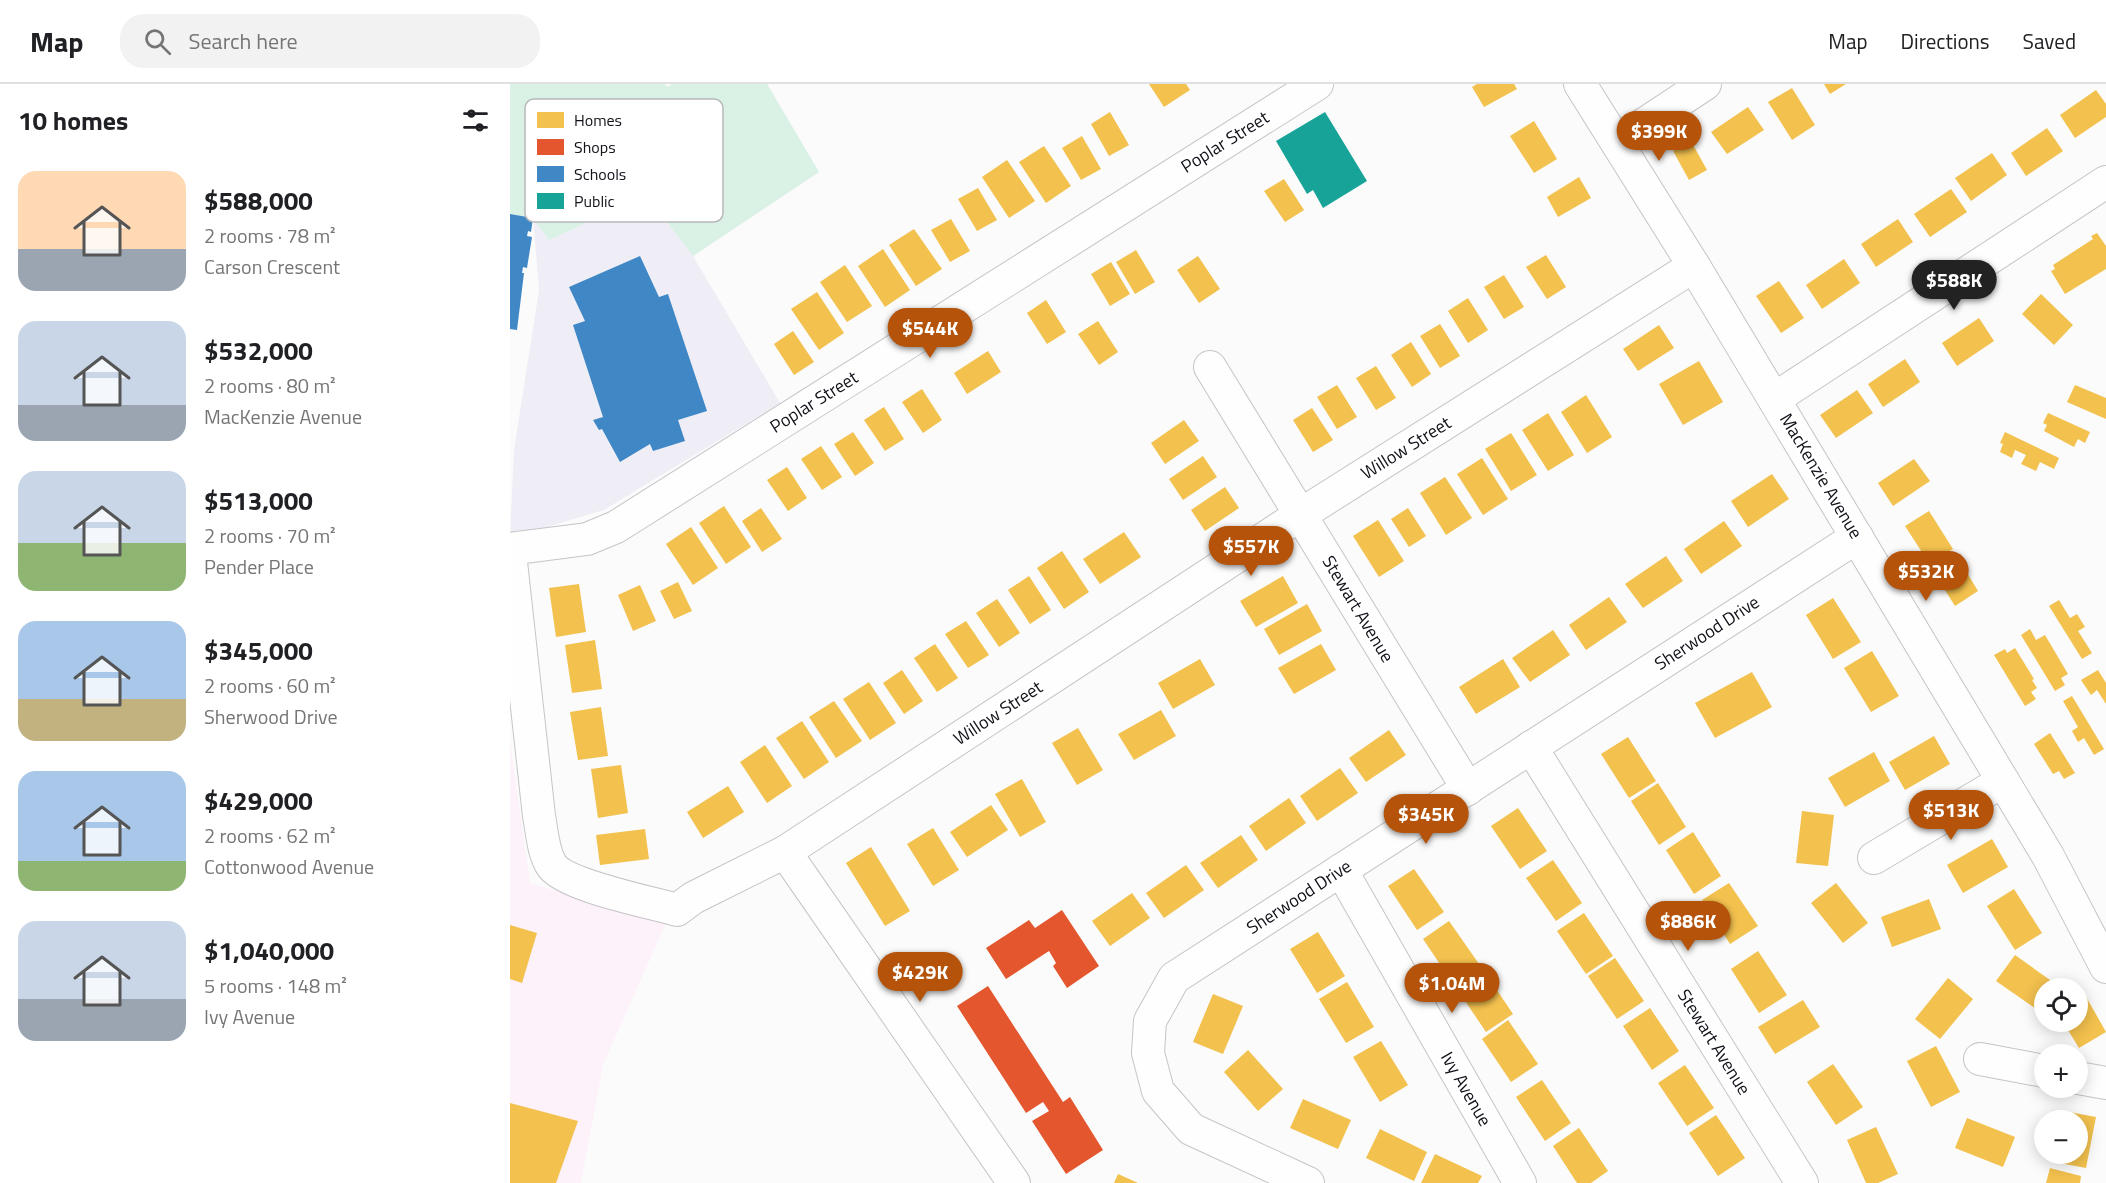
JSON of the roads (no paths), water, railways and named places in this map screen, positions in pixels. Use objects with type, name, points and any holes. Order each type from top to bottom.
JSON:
[{"type":"street","name":"Poplar Street","points":[[510,551],[587,539],[616,527],[1317,84]]},
{"type":"street","name":"MacKenzie Avenue","points":[[1580,84],[1694,266],[2048,856],[2106,967]]},
{"type":"street","points":[[1617,142],[1705,84]]},
{"type":"street","points":[[1774,399],[2106,182]]},
{"type":"street","name":"Willow Street","points":[[510,551],[539,816],[544,846],[552,866],[572,880],[678,910],[693,897],[785,852],[1300,515],[1694,266]]},
{"type":"street","name":"Stewart Avenue","points":[[1210,367],[1468,789]]},
{"type":"street","name":"Sherwood Drive","points":[[1308,1183],[1191,1129],[1158,1090],[1148,1053],[1150,1021],[1174,978],[1857,537]]},
{"type":"street","name":"Stewart Avenue","points":[[1531,747],[1802,1183]]},
{"type":"street","points":[[1874,858],[2003,781]]},
{"type":"street","points":[[785,852],[1014,1183]]},
{"type":"street","name":"Ivy Avenue","points":[[1341,870],[1520,1183]]},
{"type":"street","points":[[1980,1059],[2034,1069]]},
{"type":"street","points":[[2088,1080],[2106,1083]]}]
